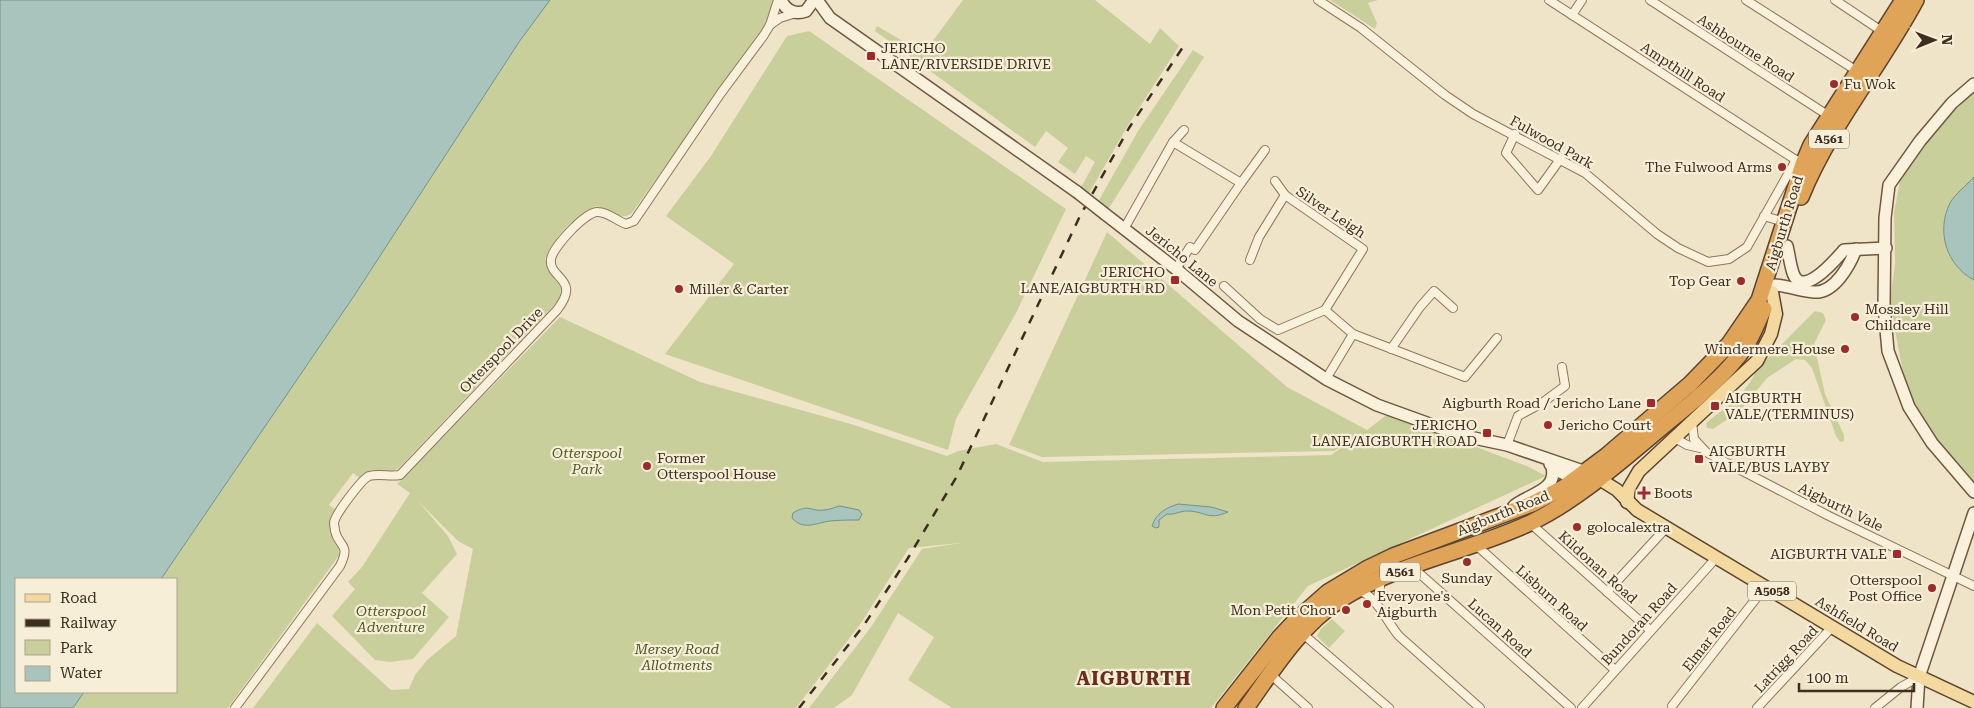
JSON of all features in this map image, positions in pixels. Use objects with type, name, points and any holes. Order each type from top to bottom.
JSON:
[{"type":"highway","name":"Aigburth Road","points":[[1246,708],[1270,674],[1303,634],[1331,606],[1354,592],[1382,579],[1530,523],[1686,407],[1730,366],[1746,346],[1774,289],[1801,197],[1814,167],[1864,74],[1883,32],[1903,0]]},
{"type":"highway","name":"Aigburth Road","points":[[1224,708],[1295,620],[1328,592],[1368,568],[1507,512],[1532,504],[1588,479],[1690,384],[1741,330],[1759,300],[1784,222],[1800,162],[1829,116],[1864,74],[1916,0]]},
{"type":"main road","points":[[1627,502],[1629,488],[1634,478],[1673,437],[1757,361],[1771,334],[1776,314],[1774,289]]},
{"type":"main road","name":"Ashfield Road","points":[[1588,479],[1617,490],[1627,502],[1666,528],[1919,677]]},
{"type":"main road","name":"A5058","points":[[1919,677],[1974,702]]},
{"type":"street","points":[[780,0],[786,9],[798,13],[811,7],[816,0]]},
{"type":"street","name":"Otterspool Drive","points":[[234,708],[340,566],[345,556],[344,544],[336,534],[334,522],[339,512],[366,477],[379,474],[392,476],[400,474],[557,310],[566,293],[565,283],[552,267],[551,260],[554,251],[586,215],[596,211],[604,212],[616,221],[626,224],[634,221],[770,25],[780,0]]},
{"type":"street","name":"Jericho Lane","points":[[816,0],[830,18],[1077,192],[1176,269],[1238,321],[1273,346],[1326,379],[1376,406],[1460,435],[1507,445],[1588,479]]},
{"type":"street","name":"Fulwood Park","points":[[1318,0],[1361,28],[1445,95],[1473,114],[1516,134],[1585,173],[1678,248],[1708,262],[1720,262],[1739,254],[1747,247],[1764,216],[1800,162]]},
{"type":"street","name":"Ampthill Road","points":[[1549,0],[1800,162]]},
{"type":"street","points":[[1572,15],[1582,0]]},
{"type":"street","name":"Ashbourne Road","points":[[1650,0],[1829,116]]},
{"type":"street","points":[[1746,0],[1864,74]]},
{"type":"street","points":[[1835,0],[1883,32]]},
{"type":"street","name":"Jericho Lane","points":[[798,13],[830,18]]},
{"type":"street","name":"Otterspool Drive","points":[[770,25],[780,18],[798,13]]},
{"type":"street","points":[[1974,84],[1952,102],[1920,141],[1889,186],[1885,218],[1884,307],[1888,351],[1909,407],[1932,443],[1974,492]]},
{"type":"street","points":[[1124,228],[1174,142],[1184,130]]},
{"type":"street","points":[[1516,134],[1506,152],[1538,190],[1561,158]]},
{"type":"street","points":[[1174,142],[1241,183]]},
{"type":"street","points":[[1176,269],[1190,246],[1265,150]]},
{"type":"street","points":[[1275,181],[1285,195]]},
{"type":"street","name":"Silver Leigh","points":[[1250,260],[1259,238],[1285,195],[1364,249],[1325,310]]},
{"type":"street","points":[[1764,216],[1784,222]]},
{"type":"street","points":[[1787,246],[1793,274],[1797,279],[1803,281],[1812,280],[1822,274],[1844,250],[1886,248]]},
{"type":"street","points":[[1774,289],[1790,286],[1816,293],[1823,291],[1840,277],[1851,263],[1856,249]]},
{"type":"street","points":[[1224,286],[1260,319],[1278,330],[1325,310],[1353,334],[1465,377],[1497,338]]},
{"type":"street","points":[[1391,349],[1420,307],[1434,291],[1453,308]]},
{"type":"street","points":[[1326,379],[1353,334]]},
{"type":"street","points":[[1507,445],[1518,416],[1542,403],[1565,386],[1562,367]]},
{"type":"street","points":[[1693,418],[1692,433],[1700,448]]},
{"type":"street","name":"Aigburth Vale","points":[[1673,437],[1687,445],[1700,448],[1829,516],[1974,586]]},
{"type":"street","points":[[1507,512],[1519,502],[1550,484],[1553,477],[1549,463]]},
{"type":"street","points":[[1917,708],[1919,677],[1974,513]]},
{"type":"street","name":"Kildonan Road","points":[[1530,523],[1650,630]]},
{"type":"street","points":[[1607,592],[1666,528]]},
{"type":"street","name":"Lisburn Road","points":[[1475,544],[1615,670]]},
{"type":"street","name":"Bundoran Road","points":[[1582,708],[1716,558]]},
{"type":"street","name":"Lucan Road","points":[[1415,566],[1419,573],[1570,708]]},
{"type":"street","points":[[1377,603],[1378,587],[1382,579]]},
{"type":"street","name":"Elmar Road","points":[[1672,706],[1766,587]]},
{"type":"street","points":[[1354,592],[1364,592],[1377,603],[1399,636],[1480,708]]},
{"type":"street","name":"Latrigg Road","points":[[1757,708],[1833,626]]},
{"type":"street","points":[[1303,634],[1389,708]]},
{"type":"street","points":[[1270,674],[1308,708]]},
{"type":"street","points":[[1874,708],[1919,677]]},
{"type":"green space","points":[[550,0],[774,0],[763,29],[632,213],[619,216],[596,206],[573,221],[554,243],[545,259],[560,284],[560,294],[557,302],[399,468],[391,472],[370,470],[363,481],[353,473],[329,505],[339,512],[332,514],[331,526],[340,554],[228,708],[73,708],[83,693],[178,693],[178,578],[162,578],[354,296],[519,42]]},
{"type":"green space","points":[[963,0],[1095,0],[1150,44],[1160,28],[1179,46],[1127,127],[1088,195],[1080,189],[1095,162],[1086,156],[1075,174],[1058,162],[1068,148],[1046,131],[1035,147],[875,31],[877,26],[924,53]]},
{"type":"green space","points":[[1330,0],[1378,0],[1368,3],[1377,23],[1375,29]]},
{"type":"green space","points":[[809,31],[1066,209],[1016,313],[956,419],[948,450],[665,354],[734,264],[666,216],[711,156],[787,36]]},
{"type":"green space","points":[[1193,50],[1204,57],[1109,208],[1098,202],[1138,131]]},
{"type":"green space","points":[[1974,91],[1974,483],[1937,442],[1914,407],[1906,388],[1890,304],[1895,263],[1894,213],[1900,181],[1905,169],[1929,137]]},
{"type":"green space","points":[[1107,232],[1287,387],[1367,430],[1388,414],[1527,466],[1546,476],[1308,586],[1211,708],[952,708],[908,680],[934,637],[898,613],[852,695],[834,708],[809,708],[871,627],[922,549],[961,543],[909,548],[861,623],[796,708],[253,708],[317,623],[391,690],[409,689],[415,675],[427,660],[456,636],[473,549],[458,541],[418,501],[448,536],[457,554],[422,593],[449,617],[413,659],[390,662],[375,660],[332,616],[355,589],[348,582],[362,567],[410,493],[397,484],[560,317],[700,382],[851,424],[947,456],[958,451],[996,444],[1043,462],[1331,455],[1351,441],[1334,451],[1042,457],[1009,445]]},
{"type":"green space","points":[[1815,311],[1823,313],[1826,320],[1814,344],[1825,394],[1844,435],[1844,441],[1840,442],[1836,436],[1812,368],[1805,360],[1796,359],[1767,378],[1741,410],[1713,429],[1707,428],[1706,423],[1742,393],[1753,378],[1756,370]]},
{"type":"green space","points":[[1332,619],[1345,631],[1329,648],[1317,636],[1321,629]]},
{"type":"water","points":[[0,0],[550,0],[519,42],[354,296],[162,578],[15,578],[15,693],[83,693],[73,708],[0,708]]},
{"type":"water","points":[[1974,177],[1974,280],[1956,266],[1950,256],[1944,236],[1944,225],[1950,203]]},
{"type":"water","points":[[1178,504],[1211,507],[1228,512],[1216,516],[1193,511],[1167,514],[1159,520],[1159,527],[1152,526],[1162,512]]},
{"type":"water","points":[[840,506],[859,510],[862,514],[859,520],[830,521],[805,525],[796,522],[792,518],[793,513],[798,510],[810,508],[826,510]]},
{"type":"railway","points":[[799,708],[864,625],[908,558],[957,476],[1080,216],[1129,128],[1183,47]]},
{"type":"place","name":"JERICHO LANE/RIVERSIDE DRIVE","points":[[871,56]]},
{"type":"place","name":"Fu Wok","points":[[1834,84]]},
{"type":"place","name":"The Fulwood Arms","points":[[1782,167]]},
{"type":"place","name":"JERICHO LANE/AIGBURTH RD","points":[[1175,280]]},
{"type":"place","name":"Top Gear","points":[[1741,281]]},
{"type":"place","name":"Miller & Carter","points":[[679,289]]},
{"type":"place","name":"Mossley Hill Childcare","points":[[1855,317]]},
{"type":"place","name":"Windermere House","points":[[1845,349]]},
{"type":"place","name":"Aigburth Road / Jericho Lane","points":[[1651,403]]},
{"type":"place","name":"AIGBURTH VALE/(TERMINUS)","points":[[1715,406]]},
{"type":"place","name":"Jericho Court","points":[[1548,425]]},
{"type":"place","name":"JERICHO LANE/AIGBURTH ROAD","points":[[1487,433]]},
{"type":"place","name":"AIGBURTH VALE/BUS LAYBY","points":[[1699,459]]},
{"type":"place","name":"Former Otterspool House","points":[[647,466]]},
{"type":"place","name":"Boots","points":[[1644,493]]},
{"type":"place","name":"golocalextra","points":[[1577,527]]},
{"type":"place","name":"AIGBURTH VALE","points":[[1897,554]]},
{"type":"place","name":"Sunday","points":[[1467,562]]},
{"type":"place","name":"Otterspool Post Office","points":[[1932,588]]},
{"type":"place","name":"Everyone's Aigburth","points":[[1367,604]]},
{"type":"place","name":"Mon Petit Chou","points":[[1346,610]]},
{"type":"district","name":"AIGBURTH","points":[[1134,678]]},
{"type":"park label","name":"Otterspool Park","points":[[587,462]]},
{"type":"park label","name":"Otterspool Adventure","points":[[391,620]]},
{"type":"park label","name":"Mersey Road Allotments","points":[[677,658]]}]
